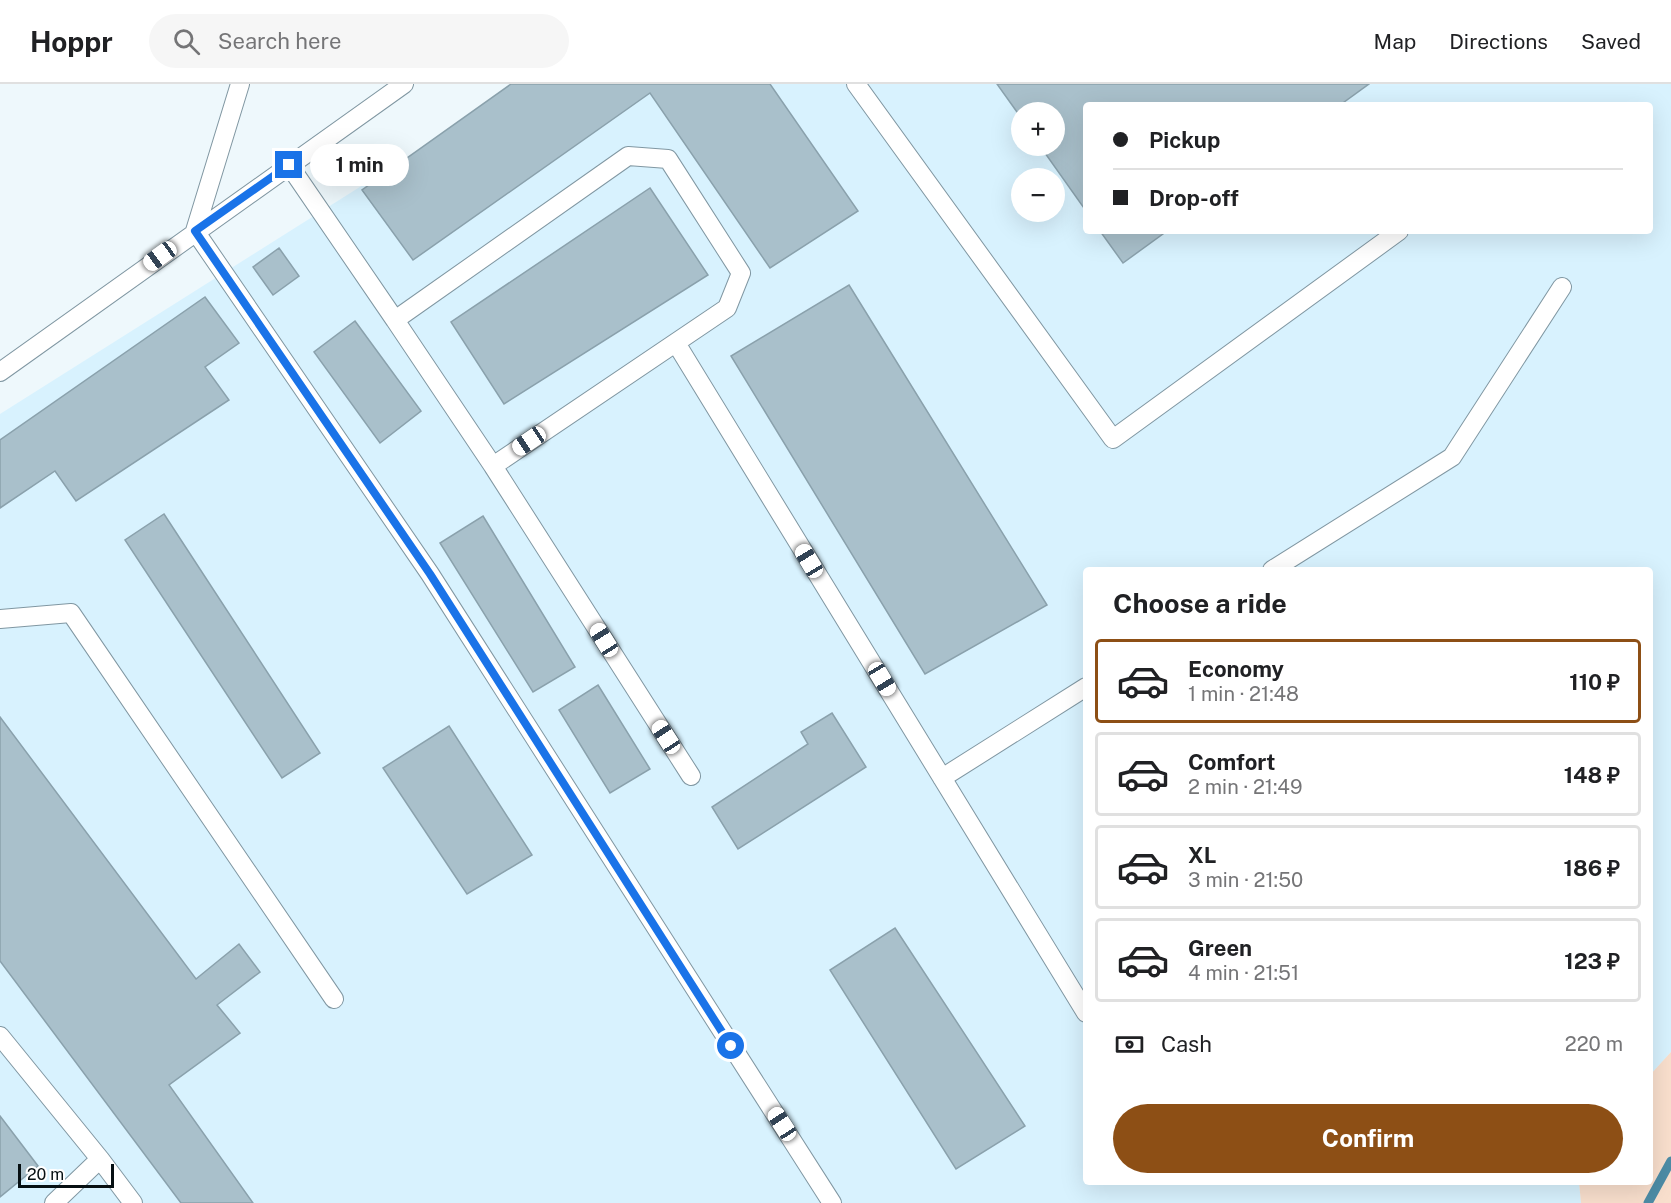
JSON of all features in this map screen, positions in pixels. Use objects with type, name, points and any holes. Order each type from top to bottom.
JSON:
[{"type":"lane","points":[[195,231],[240,84]]},
{"type":"lane","points":[[0,372],[404,84]]},
{"type":"lane","points":[[856,84],[1113,439],[1395,234]]},
{"type":"lane","points":[[395,320],[628,156],[668,159],[741,273],[727,308],[493,466]]},
{"type":"lane","points":[[289,165],[493,466],[691,776]]},
{"type":"lane","points":[[195,231],[430,574],[832,1203]]},
{"type":"lane","points":[[1277,567],[1452,457],[1562,287]]},
{"type":"lane","points":[[676,343],[1083,1008]]},
{"type":"lane","points":[[0,619],[70,613],[334,999]]},
{"type":"lane","points":[[942,778],[1083,689]]},
{"type":"lane","points":[[0,1036],[133,1203]]},
{"type":"lane","points":[[54,1203],[100,1160]]},
{"type":"shaded area","points":[[523,84],[1671,84],[1671,1052],[1653,1072],[1653,567],[1083,567],[1083,1185],[1579,1185],[1581,1203],[0,1203],[0,414]]},
{"type":"shaded area","points":[[1671,1052],[1671,1203],[1581,1203],[1579,1185],[1653,1185],[1653,1072]]},
{"type":"building","points":[[511,84],[770,84],[858,211],[770,268],[650,93],[413,260],[362,190]]},
{"type":"building","points":[[997,84],[1369,84],[1344,102],[1083,102],[1083,207],[1065,181],[1065,168],[1056,168],[1047,156],[1065,156],[1065,102],[1011,104]]},
{"type":"building","points":[[650,188],[708,275],[504,404],[451,322]]},
{"type":"building","points":[[1102,234],[1163,234],[1123,263]]},
{"type":"building","points":[[279,248],[299,276],[273,295],[253,267]]},
{"type":"building","points":[[849,285],[1047,605],[925,674],[731,356]]},
{"type":"building","points":[[205,297],[239,343],[205,367],[229,400],[76,501],[55,471],[0,508],[0,440]]},
{"type":"building","points":[[355,321],[421,411],[380,443],[314,352]]},
{"type":"building","points":[[164,514],[320,753],[282,778],[125,540]]},
{"type":"building","points":[[483,516],[575,667],[533,692],[440,543]]},
{"type":"building","points":[[598,685],[650,769],[610,793],[559,710]]},
{"type":"building","points":[[832,713],[866,767],[738,849],[712,807],[808,744],[801,732]]},
{"type":"building","points":[[0,717],[196,979],[239,944],[260,972],[217,1005],[240,1033],[169,1085],[253,1203],[181,1203],[0,961]]},
{"type":"building","points":[[449,726],[532,855],[467,894],[383,768]]},
{"type":"building","points":[[895,928],[1025,1126],[956,1169],[830,970]]},
{"type":"building","points":[[0,1116],[38,1166],[0,1197]]},
{"type":"waterway","points":[[1648,1203],[1671,1161]]},
{"type":"route","points":[[289,165],[195,231],[430,574],[731,1046]]}]
